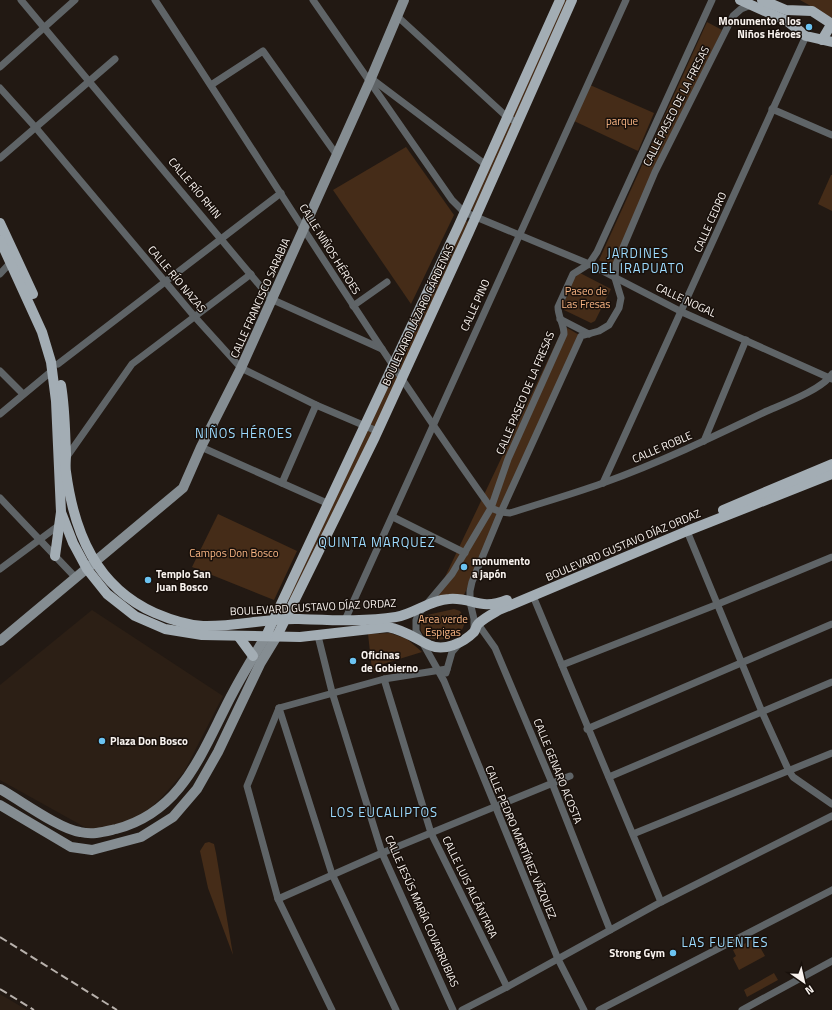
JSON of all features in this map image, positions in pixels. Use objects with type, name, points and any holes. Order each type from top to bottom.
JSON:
[{"type":"main road","name":"BOULEVARD LÁZARO CÁRDENAS","points":[[266,636],[329,504],[486,165],[560,0]]},
{"type":"main road","name":"BOULEVARD LÁZARO CÁRDENAS","points":[[277,636],[377,432],[518,123],[572,0]]},
{"type":"main road","points":[[740,0],[787,21],[806,36],[827,41],[832,23],[819,14],[812,11],[786,10],[762,0]]},
{"type":"main road","points":[[795,26],[796,21],[805,11]]},
{"type":"main road","name":"BOULEVARD GUSTAVO DÍAZ ORDAZ","points":[[0,223],[45,324],[63,399],[66,470],[72,508],[91,566],[140,606],[168,619],[202,626],[286,619],[344,620],[397,616],[426,604],[450,599],[462,599],[481,606],[499,603],[832,464]]},
{"type":"main road","name":"BOULEVARD GUSTAVO DÍAZ ORDAZ","points":[[0,240],[42,332],[55,367],[60,512],[73,543],[91,566],[107,594],[135,616],[165,629],[202,635],[239,637],[318,636],[388,626],[401,630],[438,648],[449,647],[460,643],[499,610],[687,531],[832,474]]},
{"type":"main road","points":[[55,556],[60,512]]},
{"type":"main road","points":[[239,637],[253,656]]},
{"type":"street","name":"CALLE RÍO RHIN","points":[[22,0],[223,239],[271,299],[382,350]]},
{"type":"street","points":[[0,68],[75,0]]},
{"type":"street","name":"CALLE NIÑOS HÉROES","points":[[155,0],[382,350],[491,508]]},
{"type":"street","points":[[313,0],[452,200],[464,212]]},
{"type":"street","name":"CALLE FRANCISCO SARABIA","points":[[0,641],[183,488],[201,447],[241,368],[304,229],[336,154],[370,81],[404,0]]},
{"type":"street","name":"CALLE PINO","points":[[344,620],[393,517],[519,234],[626,0]]},
{"type":"street","name":"CALLE PASEO DE LA FRESAS","points":[[422,640],[416,631],[416,620],[426,604],[452,574],[491,508],[508,459],[564,334],[564,326],[560,319],[558,307],[573,274],[588,264],[597,252],[646,148],[712,0]]},
{"type":"street","name":"CALLE PASEO DE LA FRESAS","points":[[476,628],[470,602],[470,590],[501,512],[581,336],[598,331],[609,325],[619,308],[622,298],[615,278],[616,264],[658,165],[733,16],[741,9],[751,5]]},
{"type":"street","points":[[397,16],[507,117],[518,123]]},
{"type":"street","name":"CALLE CEDRO","points":[[603,483],[682,312],[806,36]]},
{"type":"street","points":[[211,85],[263,51],[336,154]]},
{"type":"street","points":[[0,158],[115,59]]},
{"type":"street","points":[[370,81],[486,165]]},
{"type":"street","name":"CALLE RÍO NAZAS","points":[[0,88],[36,128],[194,316],[241,368],[316,405],[377,432]]},
{"type":"street","points":[[772,109],[832,135]]},
{"type":"street","points":[[0,414],[55,367],[281,193]]},
{"type":"street","name":"CALLE NOGAL","points":[[464,212],[588,264],[682,312],[831,377]]},
{"type":"street","points":[[0,274],[11,262]]},
{"type":"street","points":[[66,458],[132,364],[251,274]]},
{"type":"street","points":[[353,306],[387,282]]},
{"type":"street","points":[[560,319],[589,334]]},
{"type":"street","points":[[704,441],[746,340]]},
{"type":"street","points":[[0,371],[23,394]]},
{"type":"street","name":"CALLE ROBLE","points":[[491,508],[501,512],[510,513],[603,483],[704,441],[814,389],[831,377]]},
{"type":"street","points":[[282,483],[316,405]]},
{"type":"street","points":[[201,447],[329,504]]},
{"type":"street","points":[[0,498],[76,578]]},
{"type":"street","points":[[393,517],[465,553]]},
{"type":"street","points":[[0,569],[58,526]]},
{"type":"street","points":[[687,531],[762,712],[788,769],[793,777],[832,804]]},
{"type":"street","points":[[562,665],[718,604],[832,557]]},
{"type":"street","points":[[533,596],[587,729],[634,834],[662,902]]},
{"type":"street","points":[[587,729],[832,624]]},
{"type":"street","name":"CALLE GENARO ACOSTA","points":[[476,628],[495,648],[552,783],[610,930]]},
{"type":"street","points":[[0,789],[53,820],[79,832],[97,834],[134,824],[163,806],[186,779],[207,745],[224,709],[253,656],[266,636]]},
{"type":"street","points":[[0,805],[71,848],[92,850],[141,838],[173,817],[197,788],[218,752],[260,664],[277,636]]},
{"type":"street","name":"CALLE JESÚS MARÍA COVARRUBIAS","points":[[318,636],[332,692],[382,853],[453,1010]]},
{"type":"street","name":"CALLE PEDRO MARTÍNEZ VÁZQUEZ","points":[[422,640],[444,681],[494,807],[558,959],[584,1010]]},
{"type":"street","points":[[444,681],[452,652],[460,643]]},
{"type":"street","points":[[279,708],[332,692],[384,679],[447,669]]},
{"type":"street","name":"CALLE LUIS ALCÁNTARA","points":[[384,679],[431,833],[507,987]]},
{"type":"street","points":[[609,777],[832,682]]},
{"type":"street","points":[[279,708],[332,874],[396,1010]]},
{"type":"street","points":[[279,708],[247,786],[278,899],[332,1010]]},
{"type":"street","points":[[634,834],[788,769],[832,753]]},
{"type":"street","points":[[278,899],[332,874],[570,776]]},
{"type":"street","points":[[462,1010],[662,902],[832,816]]},
{"type":"street","points":[[599,1010],[832,890]]},
{"type":"street","points":[[742,1010],[832,961]]},
{"type":"shaded area","name":"Plaza Don Bosco","points":[[92,610],[223,696],[184,772],[162,797],[134,824],[97,834],[0,780],[0,685]]},
{"type":"shaded area","points":[[0,994],[27,1010],[0,1010]]},
{"type":"green space","points":[[560,0],[569,0],[476,212],[471,210]]},
{"type":"green space","points":[[800,0],[832,0],[832,18]]},
{"type":"green space","points":[[707,22],[722,30],[611,268],[599,260]]},
{"type":"green space","name":"parque","points":[[590,85],[654,113],[638,151],[574,121]]},
{"type":"green space","points":[[406,147],[454,215],[411,304],[333,190]]},
{"type":"green space","points":[[832,175],[832,211],[818,204]]},
{"type":"green space","points":[[463,220],[472,223],[294,601],[286,597]]},
{"type":"green space","name":"Paseo de Las Fresas","points":[[580,273],[611,289],[595,321],[591,323],[564,310],[568,290]]},
{"type":"green space","points":[[564,326],[581,336],[464,595],[435,598]]},
{"type":"green space","name":"Campos Don Bosco","points":[[218,514],[297,551],[274,600],[192,567]]},
{"type":"green space","name":"Area verde Espigas","points":[[454,609],[460,611],[464,620],[463,628],[458,634],[451,638],[433,639],[426,636],[421,631],[421,621],[427,615]]},
{"type":"green space","points":[[390,633],[407,639],[422,652],[383,664],[376,673],[372,670],[368,634]]},
{"type":"green space","points":[[209,842],[214,844],[216,853],[233,955],[208,888],[200,851],[205,843]]},
{"type":"green space","points":[[755,938],[765,956],[739,970],[733,958],[736,956],[733,950]]},
{"type":"green space","points":[[774,973],[778,980],[747,997],[744,990]]},
{"type":"railway","points":[[0,937],[117,1010]]},
{"type":"railway","points":[[0,989],[34,1010]]},
{"type":"place","name":"Monumento a los Niños Héroes","points":[[809,27]]},
{"type":"place","name":"monumento a japón","points":[[464,567]]},
{"type":"place","name":"Templo San Juan Bosco","points":[[148,580]]},
{"type":"place","name":"Oficinas de Gobierno","points":[[353,661]]},
{"type":"place","name":"Plaza Don Bosco","points":[[102,741]]},
{"type":"place","name":"Strong Gym","points":[[673,953]]},
{"type":"district","name":"JARDINES DEL IRAPUATO","points":[[638,260]]},
{"type":"district","name":"NIÑOS HÉROES","points":[[244,433]]},
{"type":"district","name":"QUINTA MARQUEZ","points":[[377,542]]},
{"type":"district","name":"LOS EUCALIPTOS","points":[[384,812]]},
{"type":"district","name":"LAS FUENTES","points":[[725,942]]}]
